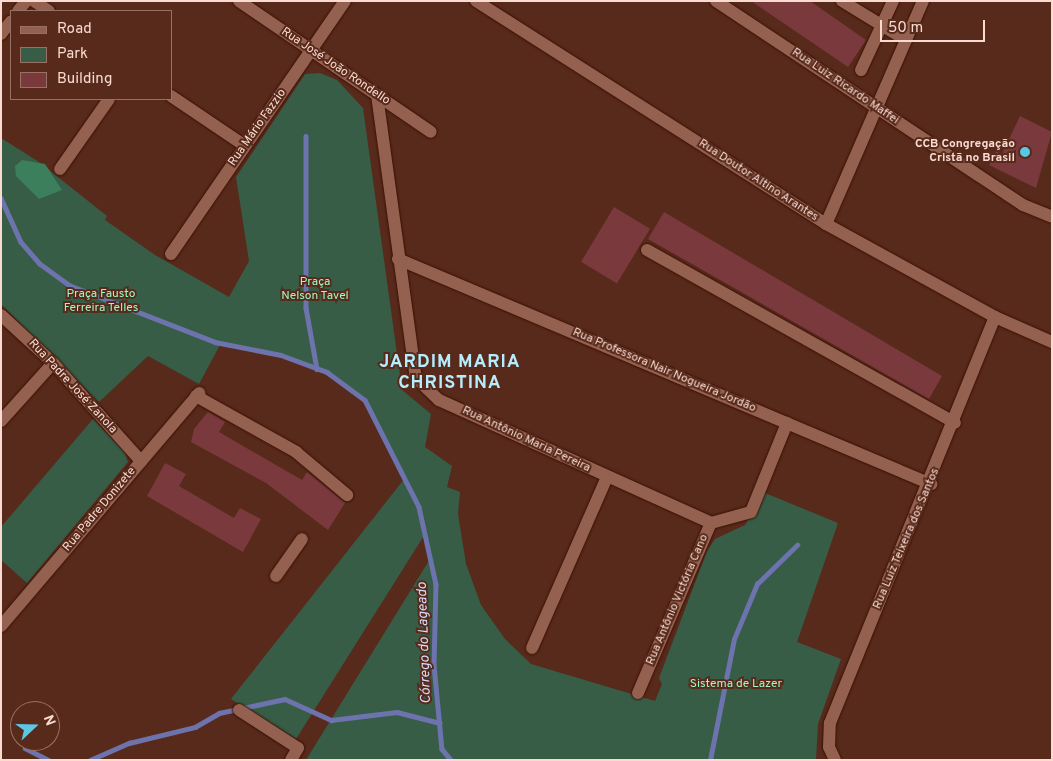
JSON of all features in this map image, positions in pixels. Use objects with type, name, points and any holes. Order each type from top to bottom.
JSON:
[{"type":"street","points":[[34,1],[47,10]]},
{"type":"street","name":"Rua José João Rondello","points":[[239,1],[431,132]]},
{"type":"street","name":"Rua Mário Fazzio","points":[[170,254],[345,1]]},
{"type":"street","name":"Rua Doutor Altino Arantes","points":[[476,1],[826,224],[994,317],[1052,342]]},
{"type":"street","name":"Rua Luiz Ricardo Maffei","points":[[716,1],[1023,205],[1052,217]]},
{"type":"street","points":[[842,1],[880,27],[906,40]]},
{"type":"street","points":[[861,70],[893,1]]},
{"type":"street","points":[[826,224],[923,1]]},
{"type":"street","points":[[1,34],[10,22]]},
{"type":"street","name":"Rua Antônio Maria Pereira","points":[[377,95],[411,366],[425,390],[607,478],[711,523]]},
{"type":"street","points":[[172,97],[245,146]]},
{"type":"street","points":[[60,168],[109,100]]},
{"type":"street","points":[[647,250],[955,423]]},
{"type":"street","name":"Rua Professora Nair Nogueira Jordão","points":[[398,259],[931,484]]},
{"type":"street","name":"Rua Padre José Zanola","points":[[1,315],[53,363],[141,461]]},
{"type":"street","name":"Rua Luiz Teixeira dos Santos","points":[[836,760],[829,747],[830,723],[931,484],[994,317]]},
{"type":"street","points":[[1,421],[53,363]]},
{"type":"street","name":"Rua Padre Donizete","points":[[1,626],[197,395],[296,452],[348,495]]},
{"type":"street","name":"Rua Antônio Victória Cano","points":[[638,693],[711,523],[751,512],[786,423]]},
{"type":"street","points":[[532,648],[607,478]]},
{"type":"street","points":[[276,576],[302,539]]},
{"type":"street","points":[[239,710],[298,748],[291,760]]},
{"type":"green space","points":[[320,73],[337,80],[363,108],[402,390],[431,414],[425,447],[452,466],[447,487],[460,492],[458,514],[466,564],[481,605],[505,639],[531,664],[655,701],[662,684],[659,678],[707,551],[715,539],[745,525],[765,493],[838,523],[797,642],[841,659],[818,724],[816,760],[306,760],[430,559],[425,534],[296,739],[231,699],[405,478],[365,400],[327,372],[281,355],[221,343],[199,384],[148,356],[99,402],[1,304],[1,138],[39,162],[107,216],[105,220],[155,255],[229,297],[249,261],[236,177],[305,74]]},
{"type":"green space","points":[[22,160],[45,164],[62,190],[39,199],[16,176],[15,166]]},
{"type":"green space","points":[[93,419],[124,451],[128,462],[27,583],[1,560],[1,527]]},
{"type":"building","points":[[751,1],[810,1],[866,40],[848,67]]},
{"type":"building","name":"CCB Congregação Cristã no Brasil","points":[[1020,116],[1052,132],[1036,188],[989,165],[996,151],[1002,154]]},
{"type":"building","points":[[614,207],[650,229],[617,283],[581,262]]},
{"type":"building","points":[[664,212],[942,376],[929,399],[648,239]]},
{"type":"building","points":[[208,412],[225,422],[219,432],[302,480],[307,472],[345,503],[328,530],[266,483],[191,442],[194,429]]},
{"type":"building","points":[[165,463],[186,474],[179,486],[234,518],[240,508],[261,519],[243,552],[147,496]]},
{"type":"waterway","points":[[306,136],[306,308],[317,369]]},
{"type":"waterway","name":"Córrego do Lageado","points":[[1,198],[21,242],[39,263],[69,285],[215,342],[281,355],[327,372],[365,400],[419,507],[436,584],[434,665],[442,749],[451,760]]},
{"type":"waterway","points":[[710,760],[734,639],[757,584],[797,545]]},
{"type":"waterway","points":[[90,760],[129,743],[195,727],[219,713],[285,699],[331,720],[397,712],[440,723]]},
{"type":"waterway","points":[[31,751],[49,760]]},
{"type":"place","name":"CCB Congregação Cristã no Brasil","points":[[1025,152]]},
{"type":"district","name":"JARDIM MARIA CHRISTINA","points":[[450,374]]},
{"type":"park label","name":"Praça Nelson Tavel","points":[[315,290]]},
{"type":"park label","name":"Praça Fausto Ferreira Telles","points":[[101,302]]},
{"type":"park label","name":"Sistema de Lazer","points":[[736,685]]}]
